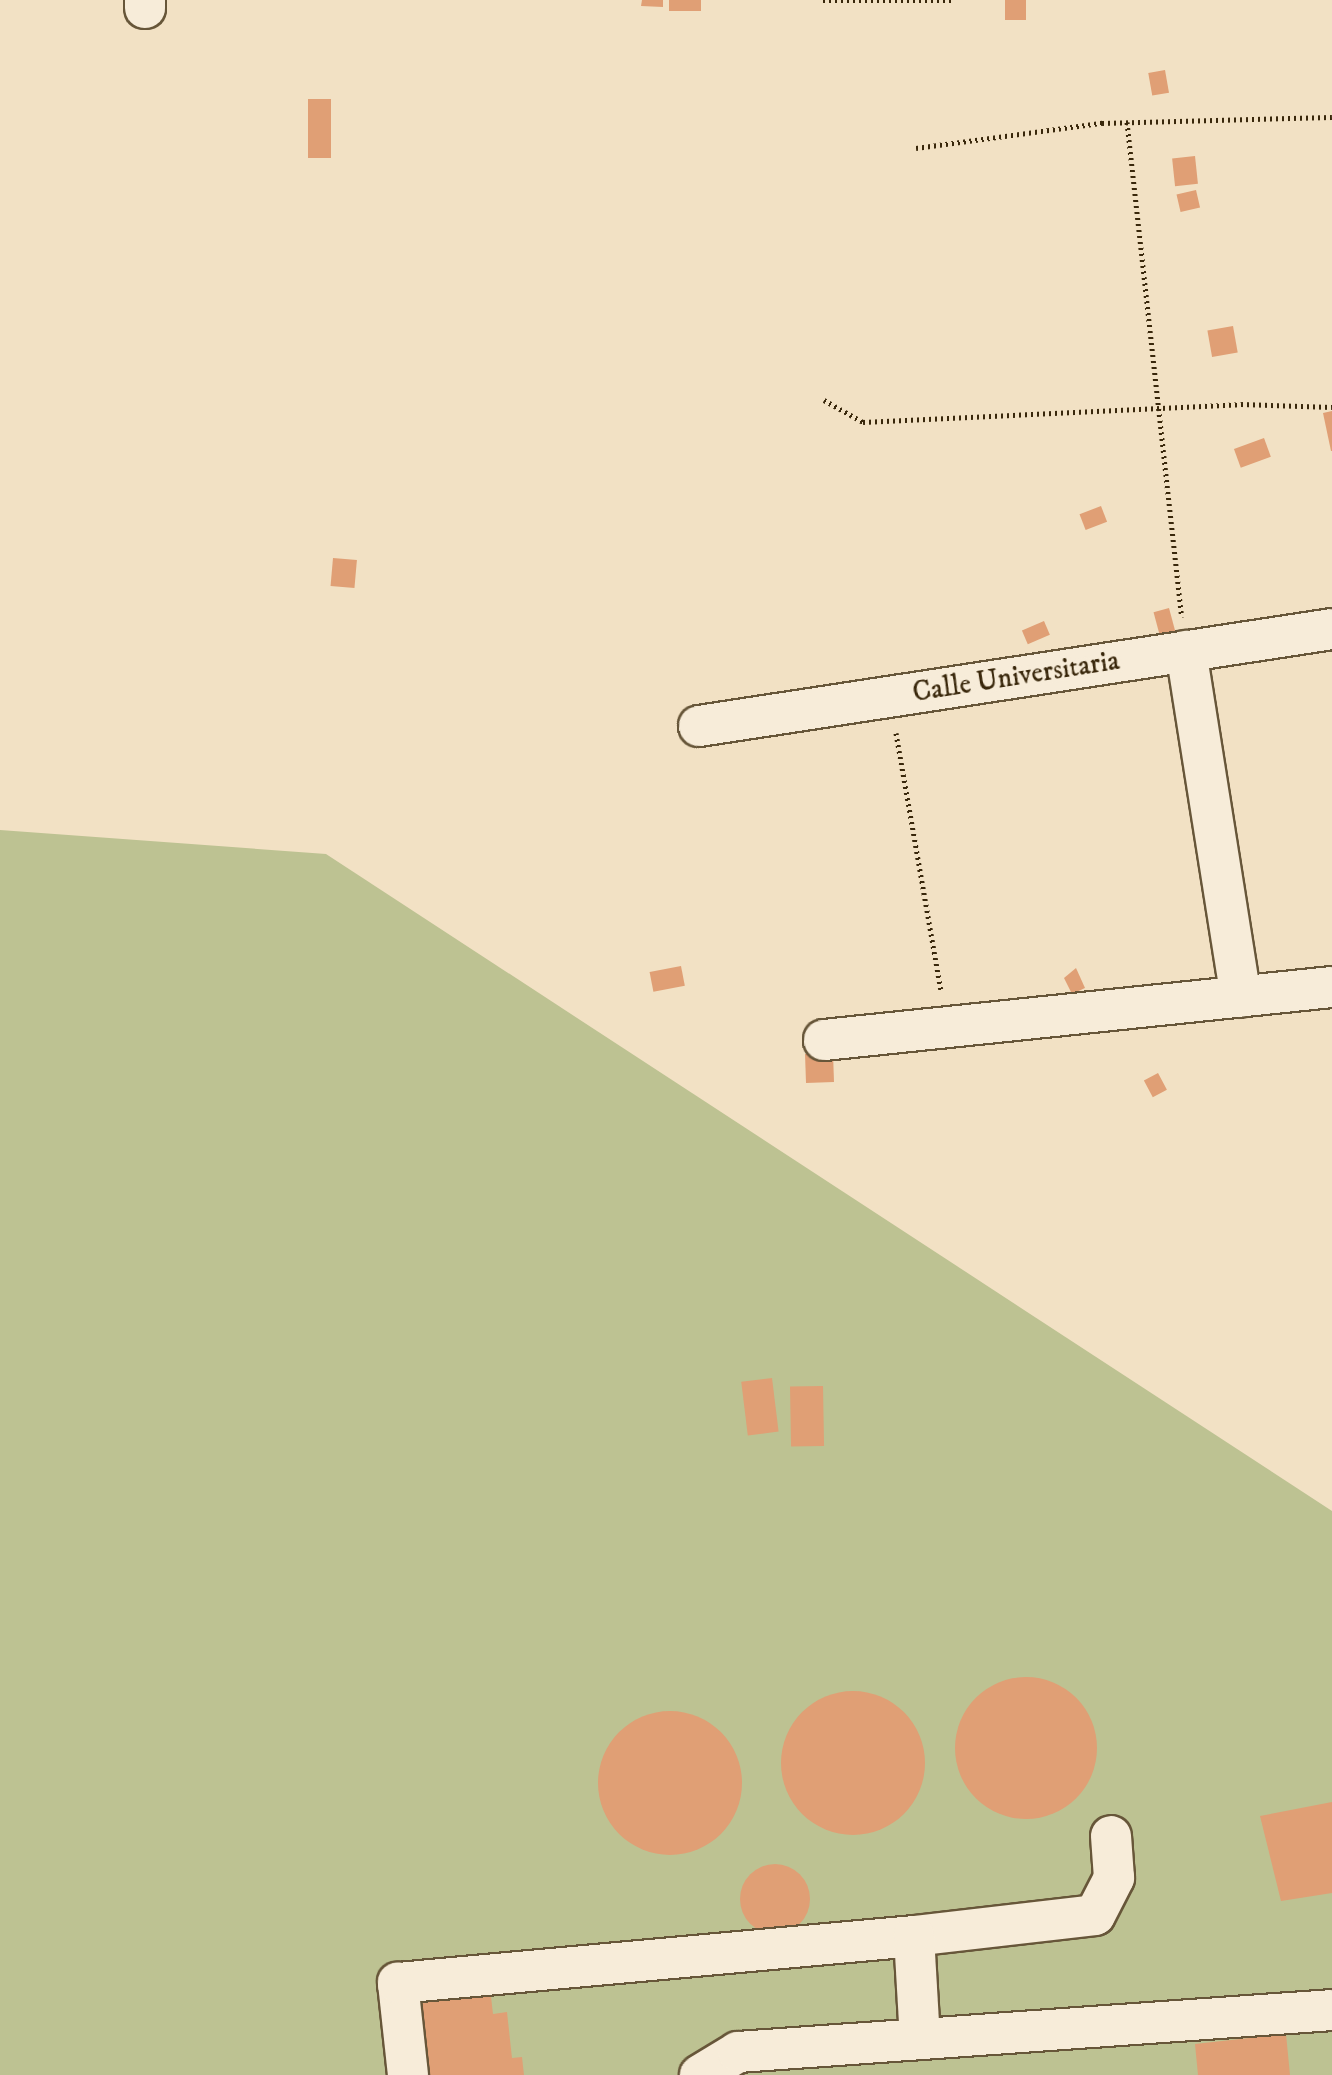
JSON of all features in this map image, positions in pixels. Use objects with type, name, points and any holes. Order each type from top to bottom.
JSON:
[{"type":"street","name":"Calle Universitaria","points":[[699,726],[1332,629]]},
{"type":"street","points":[[1186,651],[1241,997]]},
{"type":"street","points":[[824,1040],[1332,987]]},
{"type":"street","points":[[408,2075],[398,1983],[914,1936],[1095,1915],[1114,1878],[1111,1836]]},
{"type":"street","points":[[914,1936],[920,2039]]},
{"type":"street","points":[[700,2075],[738,2052],[1332,2010]]},
{"type":"path","points":[[823,0],[952,0]]},
{"type":"path","points":[[916,148],[1127,122],[1332,117]]},
{"type":"path","points":[[1127,122],[1154,408],[1186,651]]},
{"type":"path","points":[[824,400],[863,422],[1154,408],[1332,407]]},
{"type":"path","points":[[890,697],[947,1027]]},
{"type":"green space","points":[[0,830],[326,854],[1332,1511],[1332,2075],[0,2075]]},
{"type":"building","points":[[642,0],[663,0],[663,7],[641,6]]},
{"type":"building","points":[[669,0],[701,0],[701,11],[669,11]]},
{"type":"building","points":[[1005,0],[1026,0],[1026,20],[1005,20]]},
{"type":"building","points":[[1165,70],[1169,93],[1152,96],[1148,73]]},
{"type":"building","points":[[308,99],[331,99],[331,158],[308,158]]},
{"type":"building","points":[[1195,156],[1198,184],[1175,186],[1172,158]]},
{"type":"building","points":[[1196,190],[1200,208],[1181,212],[1177,194]]},
{"type":"building","points":[[1233,326],[1238,353],[1212,357],[1207,331]]},
{"type":"building","points":[[1332,411],[1332,451],[1331,451],[1323,413]]},
{"type":"building","points":[[1264,438],[1271,457],[1241,468],[1234,449]]},
{"type":"building","points":[[1101,506],[1107,522],[1086,530],[1080,514]]},
{"type":"building","points":[[333,558],[357,560],[354,588],[331,586]]},
{"type":"building","points":[[1169,608],[1176,634],[1161,638],[1154,612]]},
{"type":"building","points":[[1044,621],[1050,635],[1028,644],[1022,630]]},
{"type":"building","points":[[681,966],[685,986],[653,992],[650,972]]},
{"type":"building","points":[[1076,968],[1085,988],[1072,994],[1064,978]]},
{"type":"building","points":[[833,1053],[834,1082],[806,1083],[805,1054]]},
{"type":"building","points":[[1158,1073],[1167,1090],[1153,1097],[1144,1081]]},
{"type":"building","points":[[772,1378],[779,1432],[748,1435],[741,1382]]},
{"type":"building","points":[[823,1386],[824,1446],[791,1447],[790,1387]]},
{"type":"building","points":[[1026,1677],[1053,1682],[1077,1697],[1092,1721],[1097,1748],[1092,1775],[1077,1799],[1053,1814],[1026,1819],[999,1814],[975,1799],[960,1775],[955,1748],[960,1721],[975,1697],[999,1682]]},
{"type":"building","points":[[853,1691],[881,1696],[904,1712],[920,1735],[925,1763],[920,1791],[904,1814],[881,1830],[853,1835],[825,1830],[802,1814],[786,1791],[781,1763],[786,1735],[802,1712],[825,1696]]},
{"type":"building","points":[[670,1711],[698,1716],[721,1732],[737,1755],[742,1783],[737,1811],[721,1834],[698,1850],[670,1855],[642,1850],[619,1834],[603,1811],[598,1783],[603,1755],[619,1732],[642,1716]]},
{"type":"building","points":[[1332,1802],[1332,1893],[1281,1901],[1260,1816]]},
{"type":"building","points":[[775,1864],[800,1874],[810,1899],[800,1924],[775,1934],[750,1924],[740,1899],[750,1874]]},
{"type":"building","points":[[490,1988],[493,2014],[507,2012],[512,2058],[522,2057],[524,2075],[430,2075],[421,1996]]},
{"type":"building","points":[[1286,2034],[1290,2075],[1198,2075],[1195,2044]]}]
